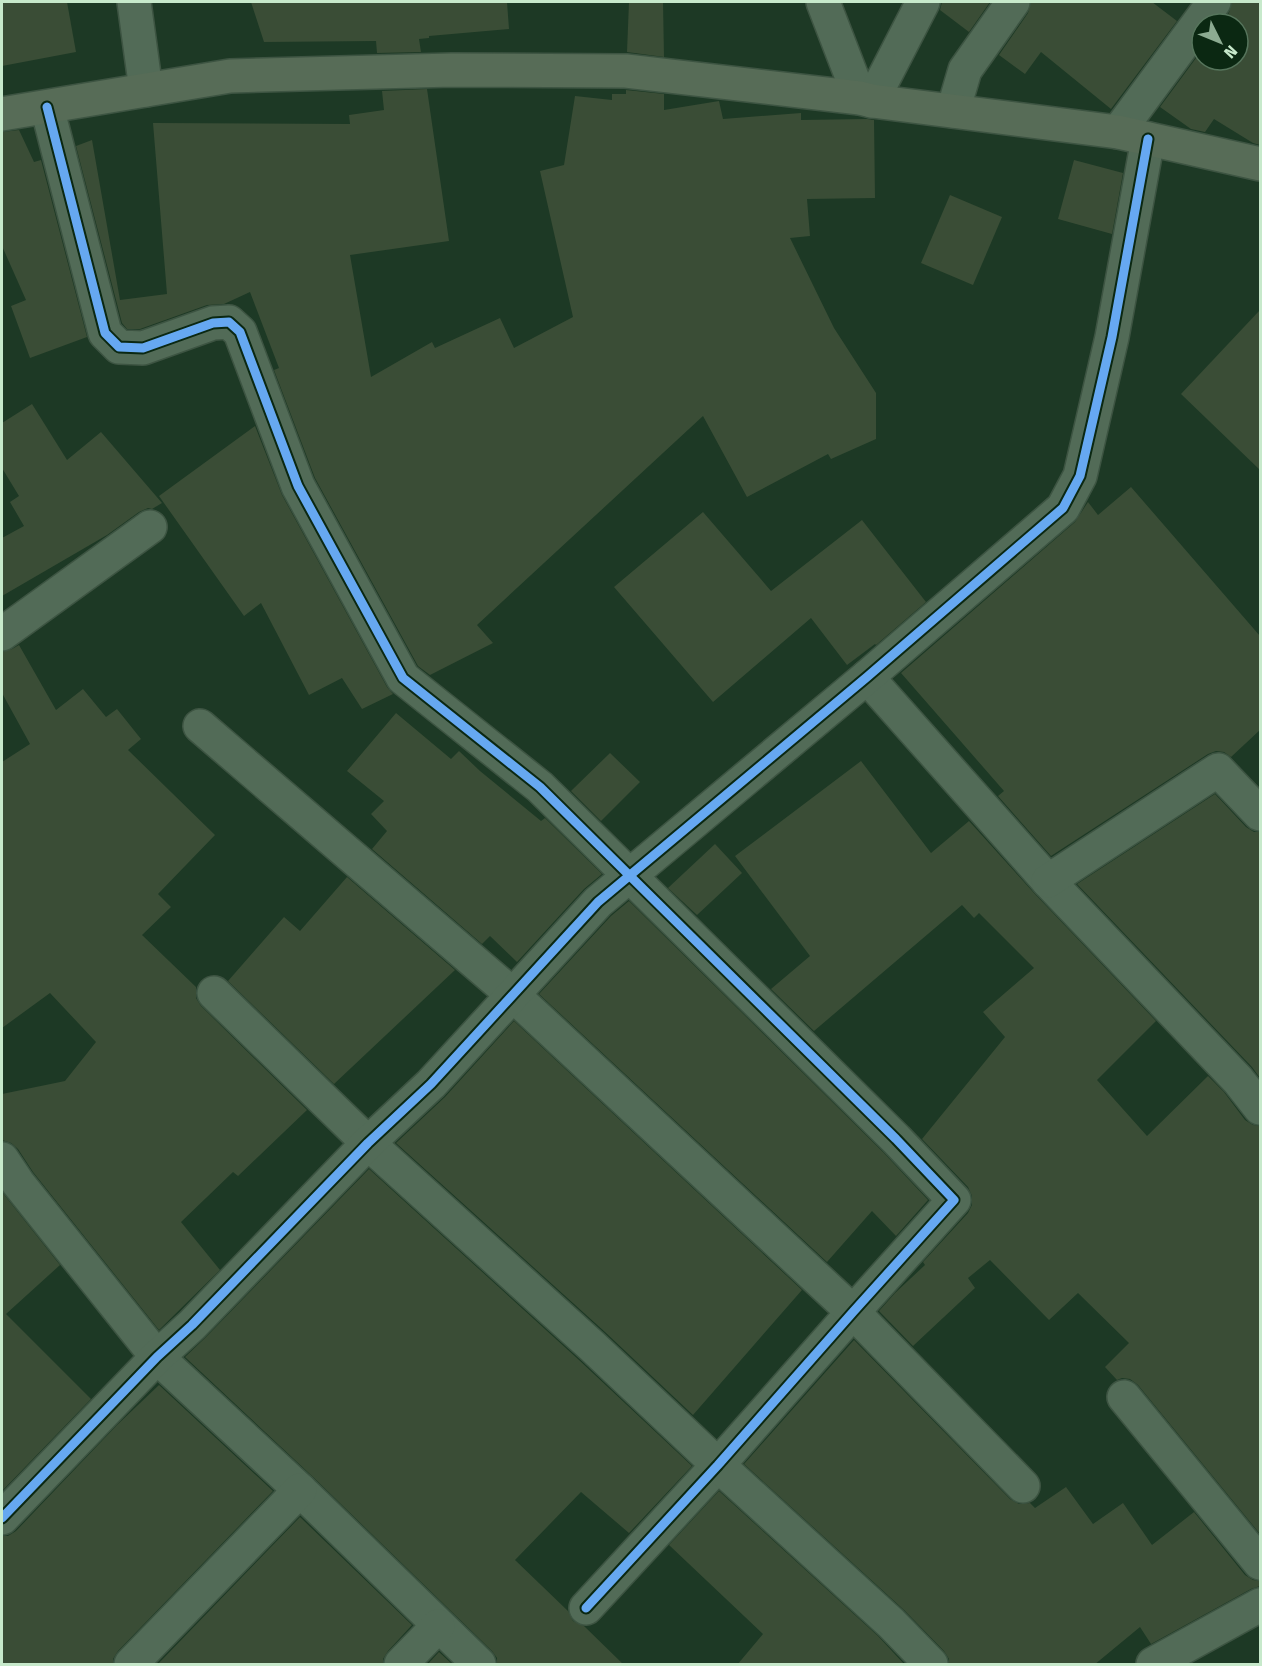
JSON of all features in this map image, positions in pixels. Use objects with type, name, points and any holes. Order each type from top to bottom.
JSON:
[{"type":"main road","points":[[2,114],[230,76],[452,70],[626,71],[866,99],[1133,135],[1260,164]]},
{"type":"street","points":[[134,2],[146,90]]},
{"type":"street","points":[[823,2],[866,99]]},
{"type":"street","points":[[866,99],[924,2]]},
{"type":"street","points":[[952,111],[965,70],[1013,2]]},
{"type":"street","points":[[2,1518],[368,1143],[431,1083],[598,902],[867,677],[1063,508],[1080,477],[1112,337],[1133,135],[1214,2]]},
{"type":"street","points":[[47,106],[105,333],[119,346],[143,348],[213,323],[229,322],[240,332],[298,486],[403,678],[540,787],[896,1139],[954,1200],[718,1465],[586,1608]]},
{"type":"street","points":[[2,634],[150,527]]},
{"type":"street","points":[[867,677],[1048,881],[1238,1080],[1260,1107]]},
{"type":"street","points":[[200,726],[513,995],[853,1312],[1023,1486]]},
{"type":"street","points":[[1048,881],[1218,770],[1260,814]]},
{"type":"street","points":[[214,993],[368,1143],[592,1346],[891,1623],[931,1665]]},
{"type":"street","points":[[7,1180],[157,1357],[300,1490],[479,1665]]},
{"type":"street","points":[[1124,1396],[1260,1563]]},
{"type":"street","points":[[131,1665],[300,1490]]},
{"type":"street","points":[[1153,1665],[1260,1605]]},
{"type":"street","points":[[401,1665],[438,1626]]},
{"type":"building","points":[[2,2],[67,2],[76,52],[2,66]]},
{"type":"building","points":[[251,2],[507,2],[509,29],[429,36],[429,38],[419,39],[421,52],[377,53],[376,41],[264,42]]},
{"type":"building","points":[[629,2],[663,2],[664,57],[627,52]]},
{"type":"building","points":[[942,2],[990,2],[969,32],[940,10]]},
{"type":"building","points":[[1031,2],[1152,2],[1177,21],[1111,109],[1041,52],[1025,74],[999,55],[1028,13]]},
{"type":"building","points":[[1232,2],[1260,2],[1260,145],[1214,119],[1205,132],[1191,129],[1160,107],[1190,66],[1190,72],[1250,72],[1250,12],[1229,12]]},
{"type":"building","points":[[427,89],[449,241],[350,255],[371,377],[432,342],[435,348],[500,318],[514,348],[573,317],[540,171],[564,165],[575,96],[612,100],[612,94],[626,94],[626,90],[664,94],[664,110],[719,101],[723,119],[801,113],[801,120],[874,120],[875,198],[807,199],[810,236],[790,238],[834,328],[876,393],[876,439],[831,459],[828,454],[747,497],[703,416],[477,625],[493,643],[430,675],[418,666],[315,478],[274,370],[279,368],[250,292],[224,304],[207,305],[140,329],[127,329],[122,323],[76,146],[92,140],[120,300],[167,294],[153,123],[350,124],[349,115],[384,110],[382,91]]},
{"type":"building","points":[[19,130],[34,162],[41,160],[87,337],[30,358],[11,306],[26,300],[2,246],[2,132]]},
{"type":"building","points":[[1074,160],[1123,173],[1112,234],[1058,219]]},
{"type":"building","points":[[950,195],[1002,217],[973,285],[921,263]]},
{"type":"building","points":[[1260,310],[1260,470],[1181,394]]},
{"type":"building","points":[[32,404],[67,460],[101,432],[162,503],[152,509],[148,508],[139,512],[107,535],[2,596],[2,538],[24,526],[10,502],[19,496],[2,468],[2,423]]},
{"type":"building","points":[[255,426],[282,495],[387,687],[393,694],[362,709],[342,678],[309,695],[261,603],[244,616],[159,496]]},
{"type":"building","points":[[1131,487],[1260,636],[1260,730],[1231,757],[1224,752],[1216,751],[1208,754],[1051,856],[998,796],[1004,791],[901,673],[1075,522],[1088,502],[1098,515]]},
{"type":"building","points":[[703,512],[771,591],[862,520],[926,602],[876,645],[847,665],[811,618],[713,702],[614,587]]},
{"type":"building","points":[[19,645],[56,710],[83,689],[106,717],[117,709],[141,739],[128,750],[215,835],[158,894],[171,907],[142,935],[196,987],[196,998],[201,1006],[307,1110],[238,1176],[233,1172],[181,1222],[220,1270],[159,1330],[33,1172],[18,1149],[2,1140],[2,1094],[65,1081],[96,1042],[50,993],[2,1028],[2,762],[30,744],[2,693],[2,652]]},
{"type":"building","points":[[396,713],[451,759],[459,751],[541,821],[545,818],[602,874],[584,889],[517,962],[490,936],[482,944],[372,849],[387,831],[371,814],[384,801],[347,771]]},
{"type":"building","points":[[610,753],[640,782],[601,821],[571,791]]},
{"type":"building","points":[[861,761],[931,853],[969,821],[1156,1021],[1097,1080],[1147,1136],[1208,1076],[1224,1092],[1245,1120],[1260,1126],[1260,1534],[1138,1385],[1130,1379],[1117,1380],[1105,1367],[1129,1343],[1078,1293],[1049,1320],[990,1260],[968,1278],[975,1288],[913,1346],[879,1311],[925,1265],[923,1262],[968,1213],[972,1205],[972,1196],[968,1187],[922,1139],[1005,1037],[983,1012],[1034,968],[979,913],[974,918],[962,905],[814,1031],[771,989],[810,956],[735,856]]},
{"type":"building","points":[[1215,794],[1246,827],[1254,832],[1260,832],[1260,1078],[1077,884]]},
{"type":"building","points":[[715,844],[742,873],[697,915],[668,888]]},
{"type":"building","points":[[347,877],[455,970],[334,1084],[228,981],[284,917],[300,931]]},
{"type":"building","points":[[629,901],[883,1152],[928,1200],[896,1236],[872,1211],[827,1262],[539,994],[611,916]]},
{"type":"building","points":[[514,1021],[802,1290],[693,1415],[396,1143],[445,1097]]},
{"type":"building","points":[[369,1169],[692,1466],[629,1533],[581,1492],[515,1560],[568,1611],[573,1621],[584,1626],[624,1665],[497,1665],[497,1658],[492,1651],[313,1477],[185,1357]]},
{"type":"building","points":[[2,1192],[60,1265],[6,1314],[91,1399],[2,1491]]},
{"type":"building","points":[[854,1340],[1010,1499],[1019,1504],[1030,1503],[1035,1508],[1066,1487],[1093,1524],[1123,1503],[1152,1545],[1194,1512],[1245,1575],[1260,1581],[1260,1586],[1151,1644],[1140,1627],[1094,1665],[949,1665],[949,1659],[944,1651],[904,1610],[744,1464]]},
{"type":"building","points":[[159,1385],[273,1491],[118,1651],[113,1659],[113,1665],[2,1665],[2,1536],[8,1536],[16,1531],[117,1425]]},
{"type":"building","points":[[719,1491],[878,1636],[905,1665],[737,1665],[763,1634],[669,1545]]},
{"type":"building","points":[[300,1517],[412,1625],[388,1651],[383,1659],[383,1665],[157,1665]]},
{"type":"building","points":[[439,1652],[453,1665],[427,1665]]},
{"type":"cycle path","points":[[47,107],[105,333],[119,347],[143,348],[213,323],[229,322],[240,332],[298,486],[403,678],[540,787],[896,1139],[954,1200],[718,1465],[586,1608]]},
{"type":"cycle path","points":[[2,1518],[368,1143],[431,1084],[598,902],[867,677],[1063,508],[1080,476],[1112,337],[1148,139]]}]
